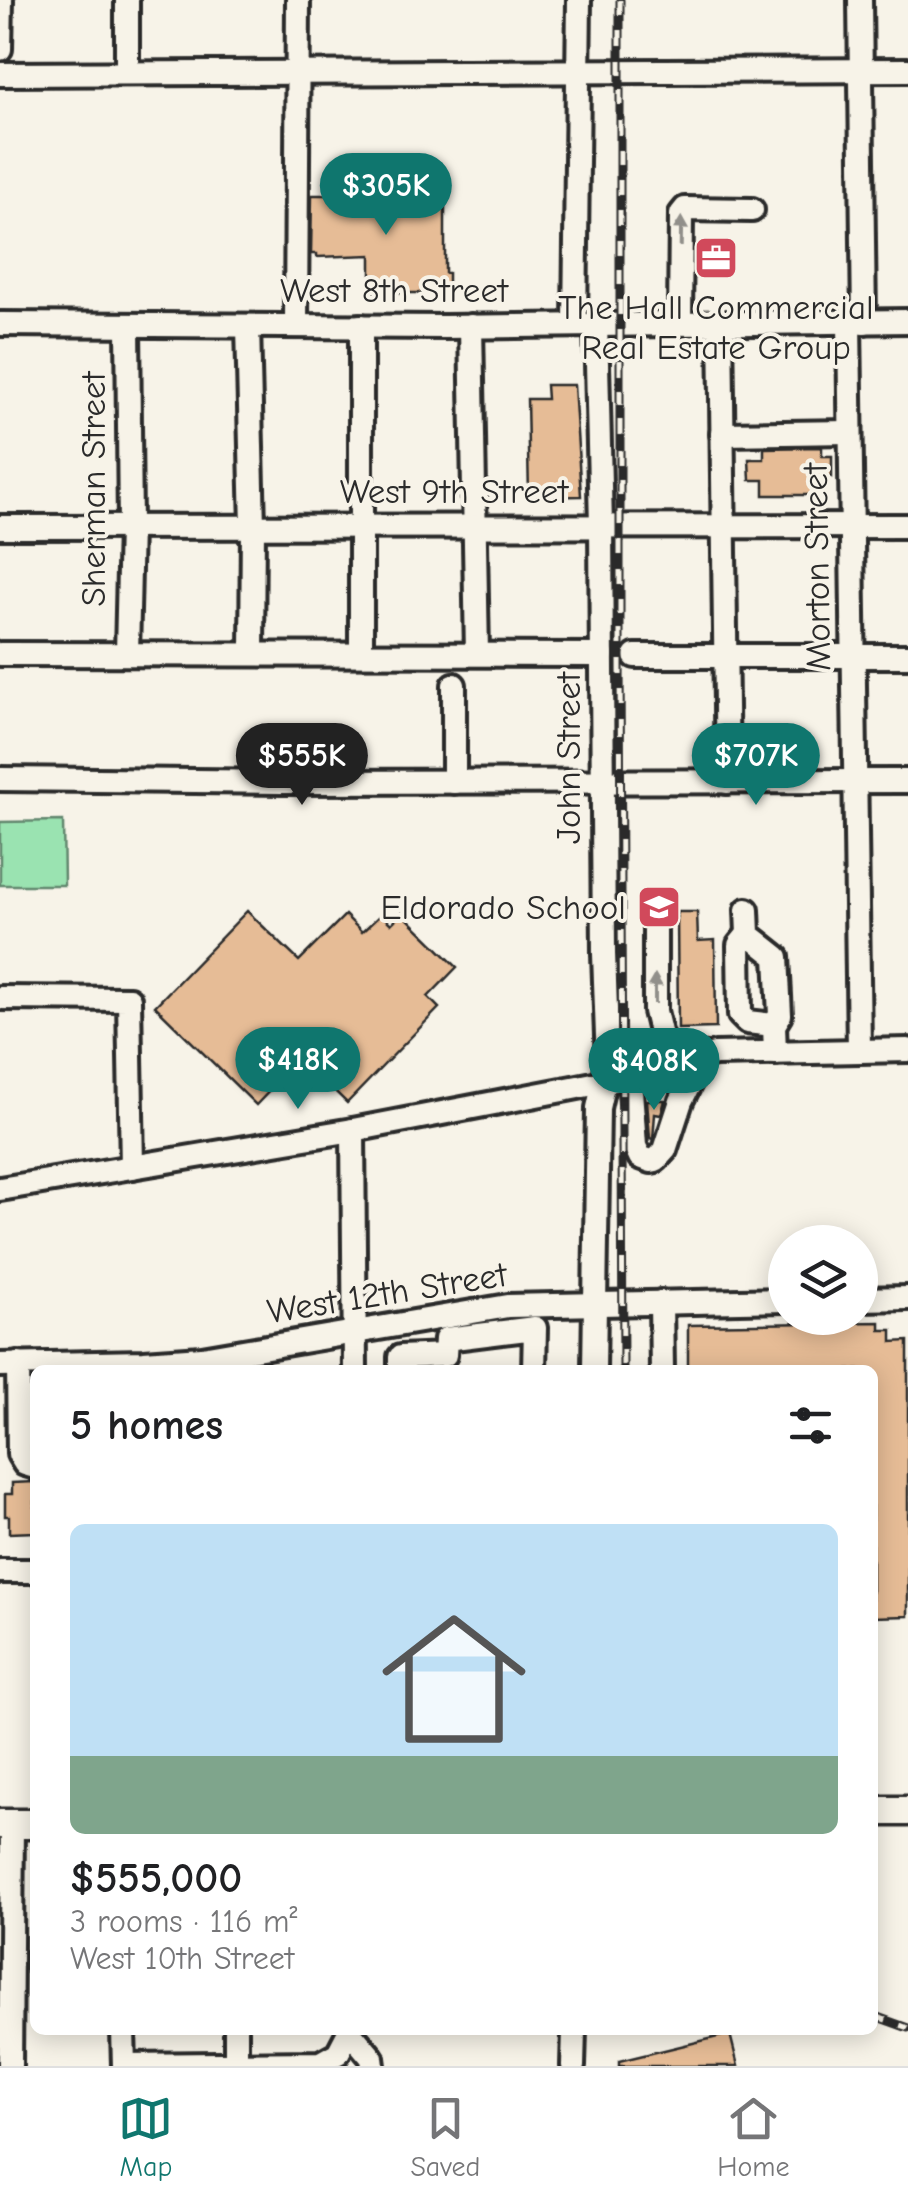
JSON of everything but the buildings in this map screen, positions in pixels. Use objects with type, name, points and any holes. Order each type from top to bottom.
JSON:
[{"type":"main road","points":[[878,1811],[908,1810]]},
{"type":"street","points":[[0,0],[0,49]]},
{"type":"street","points":[[127,0],[127,73]]},
{"type":"street","points":[[296,326],[298,0]]},
{"type":"street","name":"John Street","points":[[579,0],[586,324],[601,526],[608,1063],[619,1079],[598,1108],[594,1365]]},
{"type":"street","name":"Morton Street","points":[[859,1050],[850,432],[857,322],[860,0]]},
{"type":"street","points":[[0,74],[908,70]]},
{"type":"street","points":[[680,323],[684,209],[752,210]]},
{"type":"street","name":"West 8th Street","points":[[0,324],[471,326],[908,321]]},
{"type":"street","points":[[722,323],[727,782]]},
{"type":"street","name":"Sherman Street","points":[[127,653],[128,324]]},
{"type":"street","points":[[248,326],[252,654]]},
{"type":"street","points":[[360,326],[361,654]]},
{"type":"street","points":[[471,326],[477,654]]},
{"type":"street","points":[[722,434],[850,432]]},
{"type":"street","name":"West 9th Street","points":[[0,527],[908,526]]},
{"type":"street","points":[[0,654],[602,655]]},
{"type":"street","points":[[636,656],[908,656]]},
{"type":"street","points":[[454,685],[454,782]]},
{"type":"street","points":[[0,779],[908,781]]},
{"type":"street","points":[[619,1079],[640,1157],[656,1160],[665,1150],[691,1081],[683,1062],[660,1032],[656,1010],[655,911]]},
{"type":"street","points":[[774,1025],[747,1022],[740,1015],[739,945],[747,922],[777,957],[780,1015],[774,1025],[775,1053]]},
{"type":"street","points":[[0,998],[129,999],[132,1167]]},
{"type":"street","points":[[0,1189],[353,1130],[619,1079],[715,1054],[908,1050]]},
{"type":"street","points":[[353,1130],[355,1365]]},
{"type":"street","points":[[878,1299],[908,1298]]},
{"type":"street","name":"West 12th Street","points":[[9,1364],[202,1358],[508,1306],[768,1300]]},
{"type":"street","points":[[661,1302],[662,1365]]},
{"type":"street","points":[[400,1365],[400,1356],[444,1354],[446,1340],[535,1328],[534,1365]]},
{"type":"street","points":[[9,1364],[19,1454],[30,1465]]},
{"type":"street","points":[[0,1571],[30,1571]]},
{"type":"street","points":[[10,2066],[16,1824]]},
{"type":"street","points":[[123,2035],[124,2065],[322,2064],[338,2053],[348,2035]]},
{"type":"street","points":[[236,2035],[236,2064]]},
{"type":"street","points":[[353,2035],[374,2066]]},
{"type":"street","points":[[573,2066],[574,2035]]},
{"type":"green space","points":[[63,821],[64,885],[0,885],[0,822]]},
{"type":"railway","points":[[620,0],[623,1365]]},
{"type":"railway","points":[[878,2017],[908,2028]]},
{"type":"place","name":"The Hall Commercial Real Estate Group","points":[[716,258]]},
{"type":"place","name":"Eldorado School","points":[[659,907]]}]
